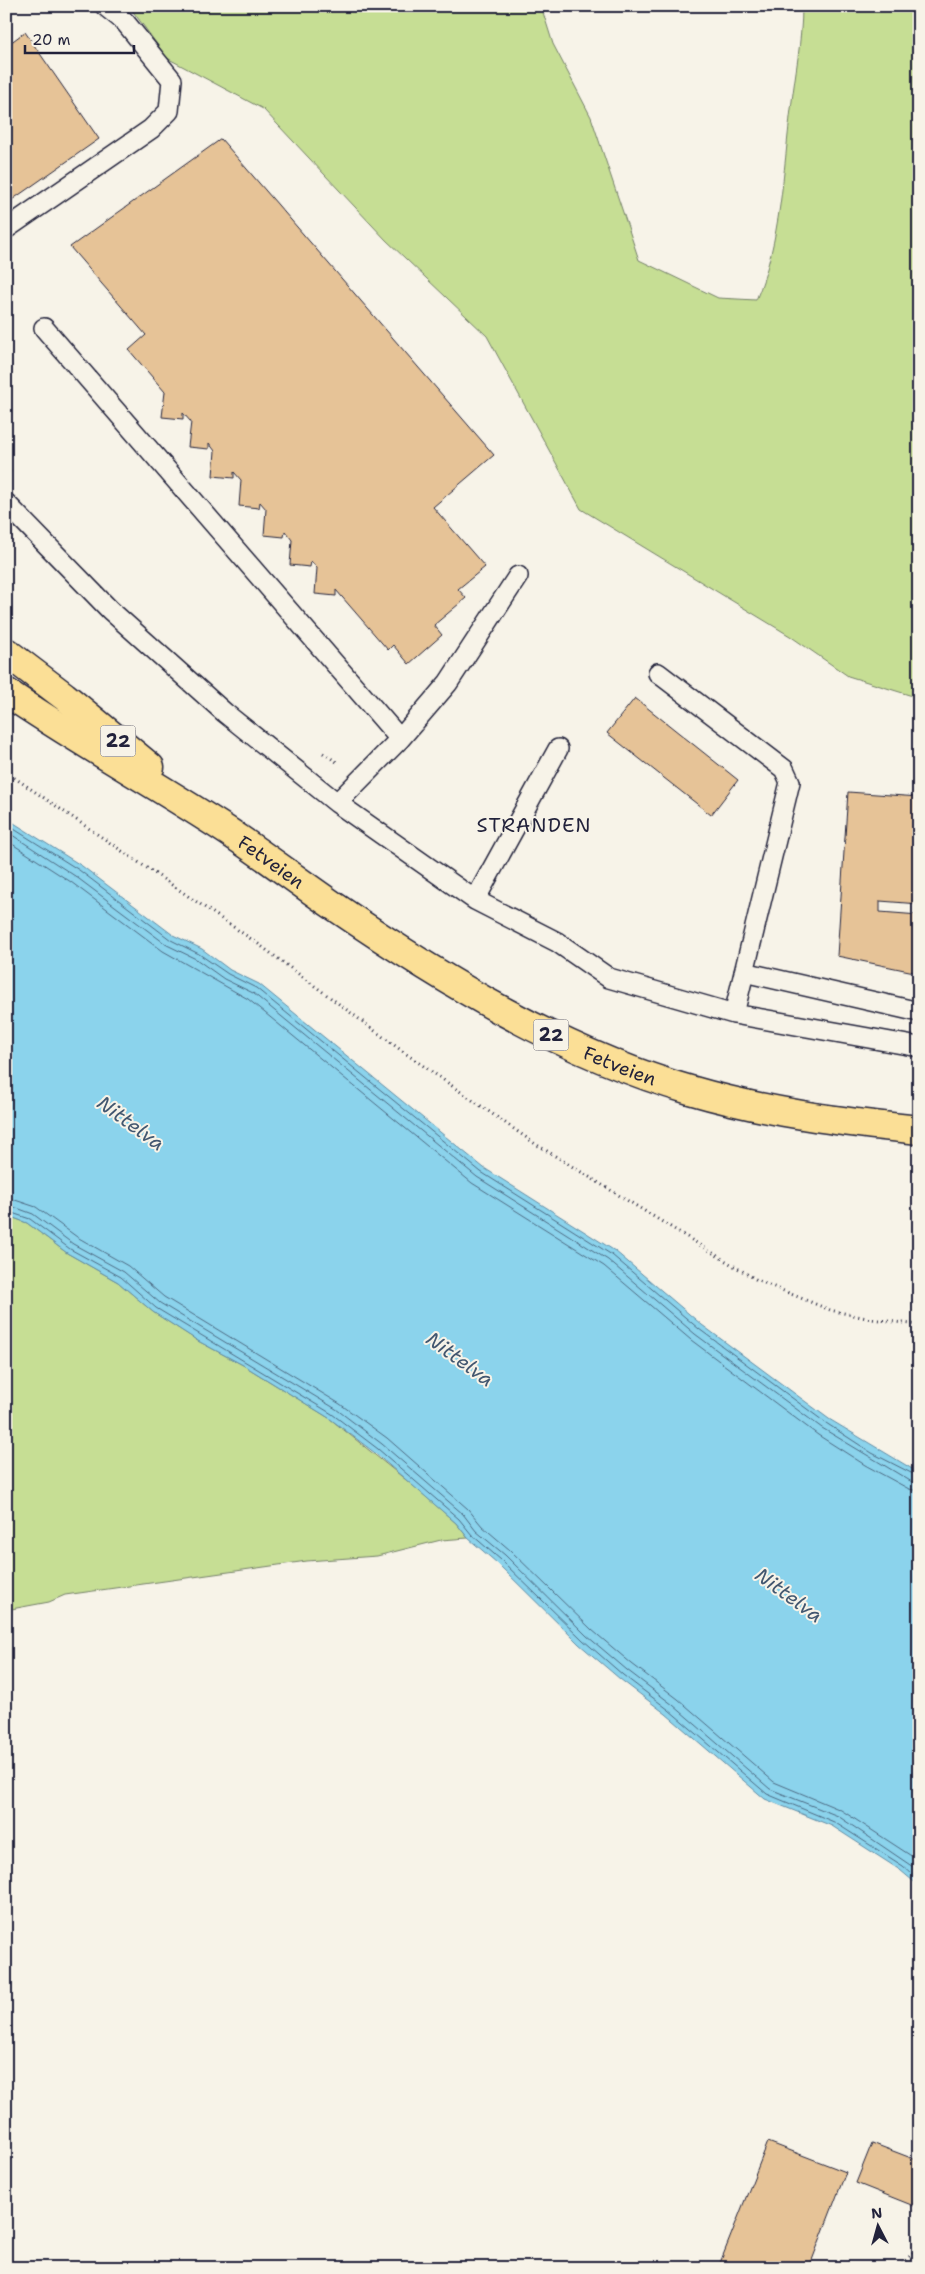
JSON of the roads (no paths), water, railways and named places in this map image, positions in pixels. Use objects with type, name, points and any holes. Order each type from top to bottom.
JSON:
[{"type":"highway","name":"Fetveien","points":[[6,652],[64,696],[228,832]]},
{"type":"highway","name":"Fetveien","points":[[6,692],[228,832],[334,906],[458,985],[507,1013],[594,1056],[689,1090],[731,1101],[840,1122],[919,1130]]},
{"type":"lane","points":[[6,229],[151,129],[169,111],[172,80],[125,22],[105,6]]},
{"type":"lane","points":[[44,328],[400,739]]},
{"type":"lane","points":[[6,503],[110,610],[225,713],[337,803],[475,900],[557,942],[609,978],[734,1014],[919,1046]]},
{"type":"lane","points":[[337,803],[400,739],[448,683],[518,576]]},
{"type":"lane","points":[[658,673],[784,769],[790,782],[734,1014]]},
{"type":"lane","points":[[475,900],[558,749]]},
{"type":"lane","points":[[744,972],[919,1012]]},
{"type":"water","name":"Nittelva","points":[[6,818],[82,866],[173,935],[202,949],[230,970],[259,984],[484,1168],[615,1251],[702,1325],[829,1419],[919,1473],[919,1886],[900,1870],[832,1826],[765,1799],[666,1714],[620,1679],[579,1644],[497,1563],[468,1538],[456,1523],[375,1453],[329,1418],[243,1365],[198,1341],[153,1312],[118,1282],[67,1253],[27,1223],[6,1215]]},
{"type":"district","name":"STRANDEN","points":[[534,825]]}]
